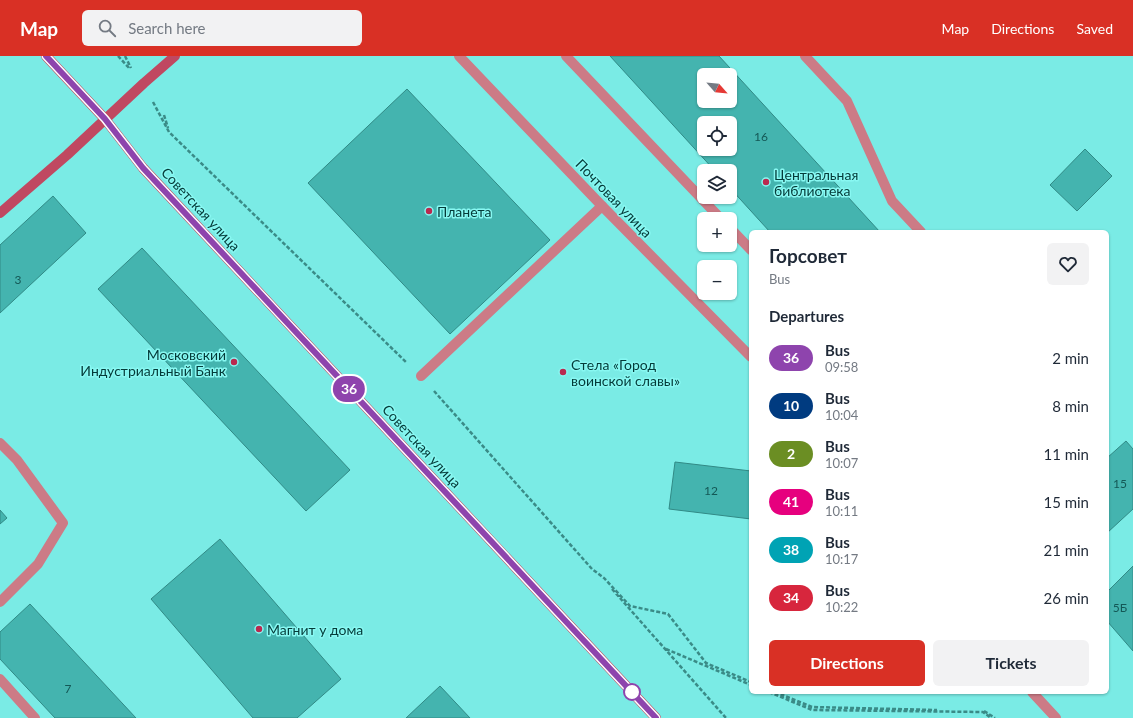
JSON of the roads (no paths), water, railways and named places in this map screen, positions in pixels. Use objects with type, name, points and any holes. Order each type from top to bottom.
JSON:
[{"type":"main road","name":"Советская улица","points":[[46,56],[105,119],[143,168],[656,718]]},
{"type":"main road","points":[[0,213],[67,155],[175,56]]},
{"type":"street","name":"Почтовая улица","points":[[458,56],[602,206],[749,355]]},
{"type":"street","points":[[566,56],[714,212]]},
{"type":"street","points":[[805,56],[847,101],[892,201],[919,230]]},
{"type":"street","points":[[421,376],[602,206]]},
{"type":"street","points":[[737,235],[749,248]]},
{"type":"street","points":[[0,442],[17,460],[64,523],[38,564],[0,602]]},
{"type":"street","points":[[0,679],[35,718]]},
{"type":"street","points":[[1034,694],[1056,718]]},
{"type":"place","name":"Центральная библиотека","points":[[766,182]]},
{"type":"place","name":"Планета","points":[[429,211]]},
{"type":"place","name":"Московский Индустриальный Банк","points":[[234,362]]},
{"type":"place","name":"Стела «Город воинской славы»","points":[[563,372]]},
{"type":"place","name":"Магнит у дома","points":[[259,629]]}]
